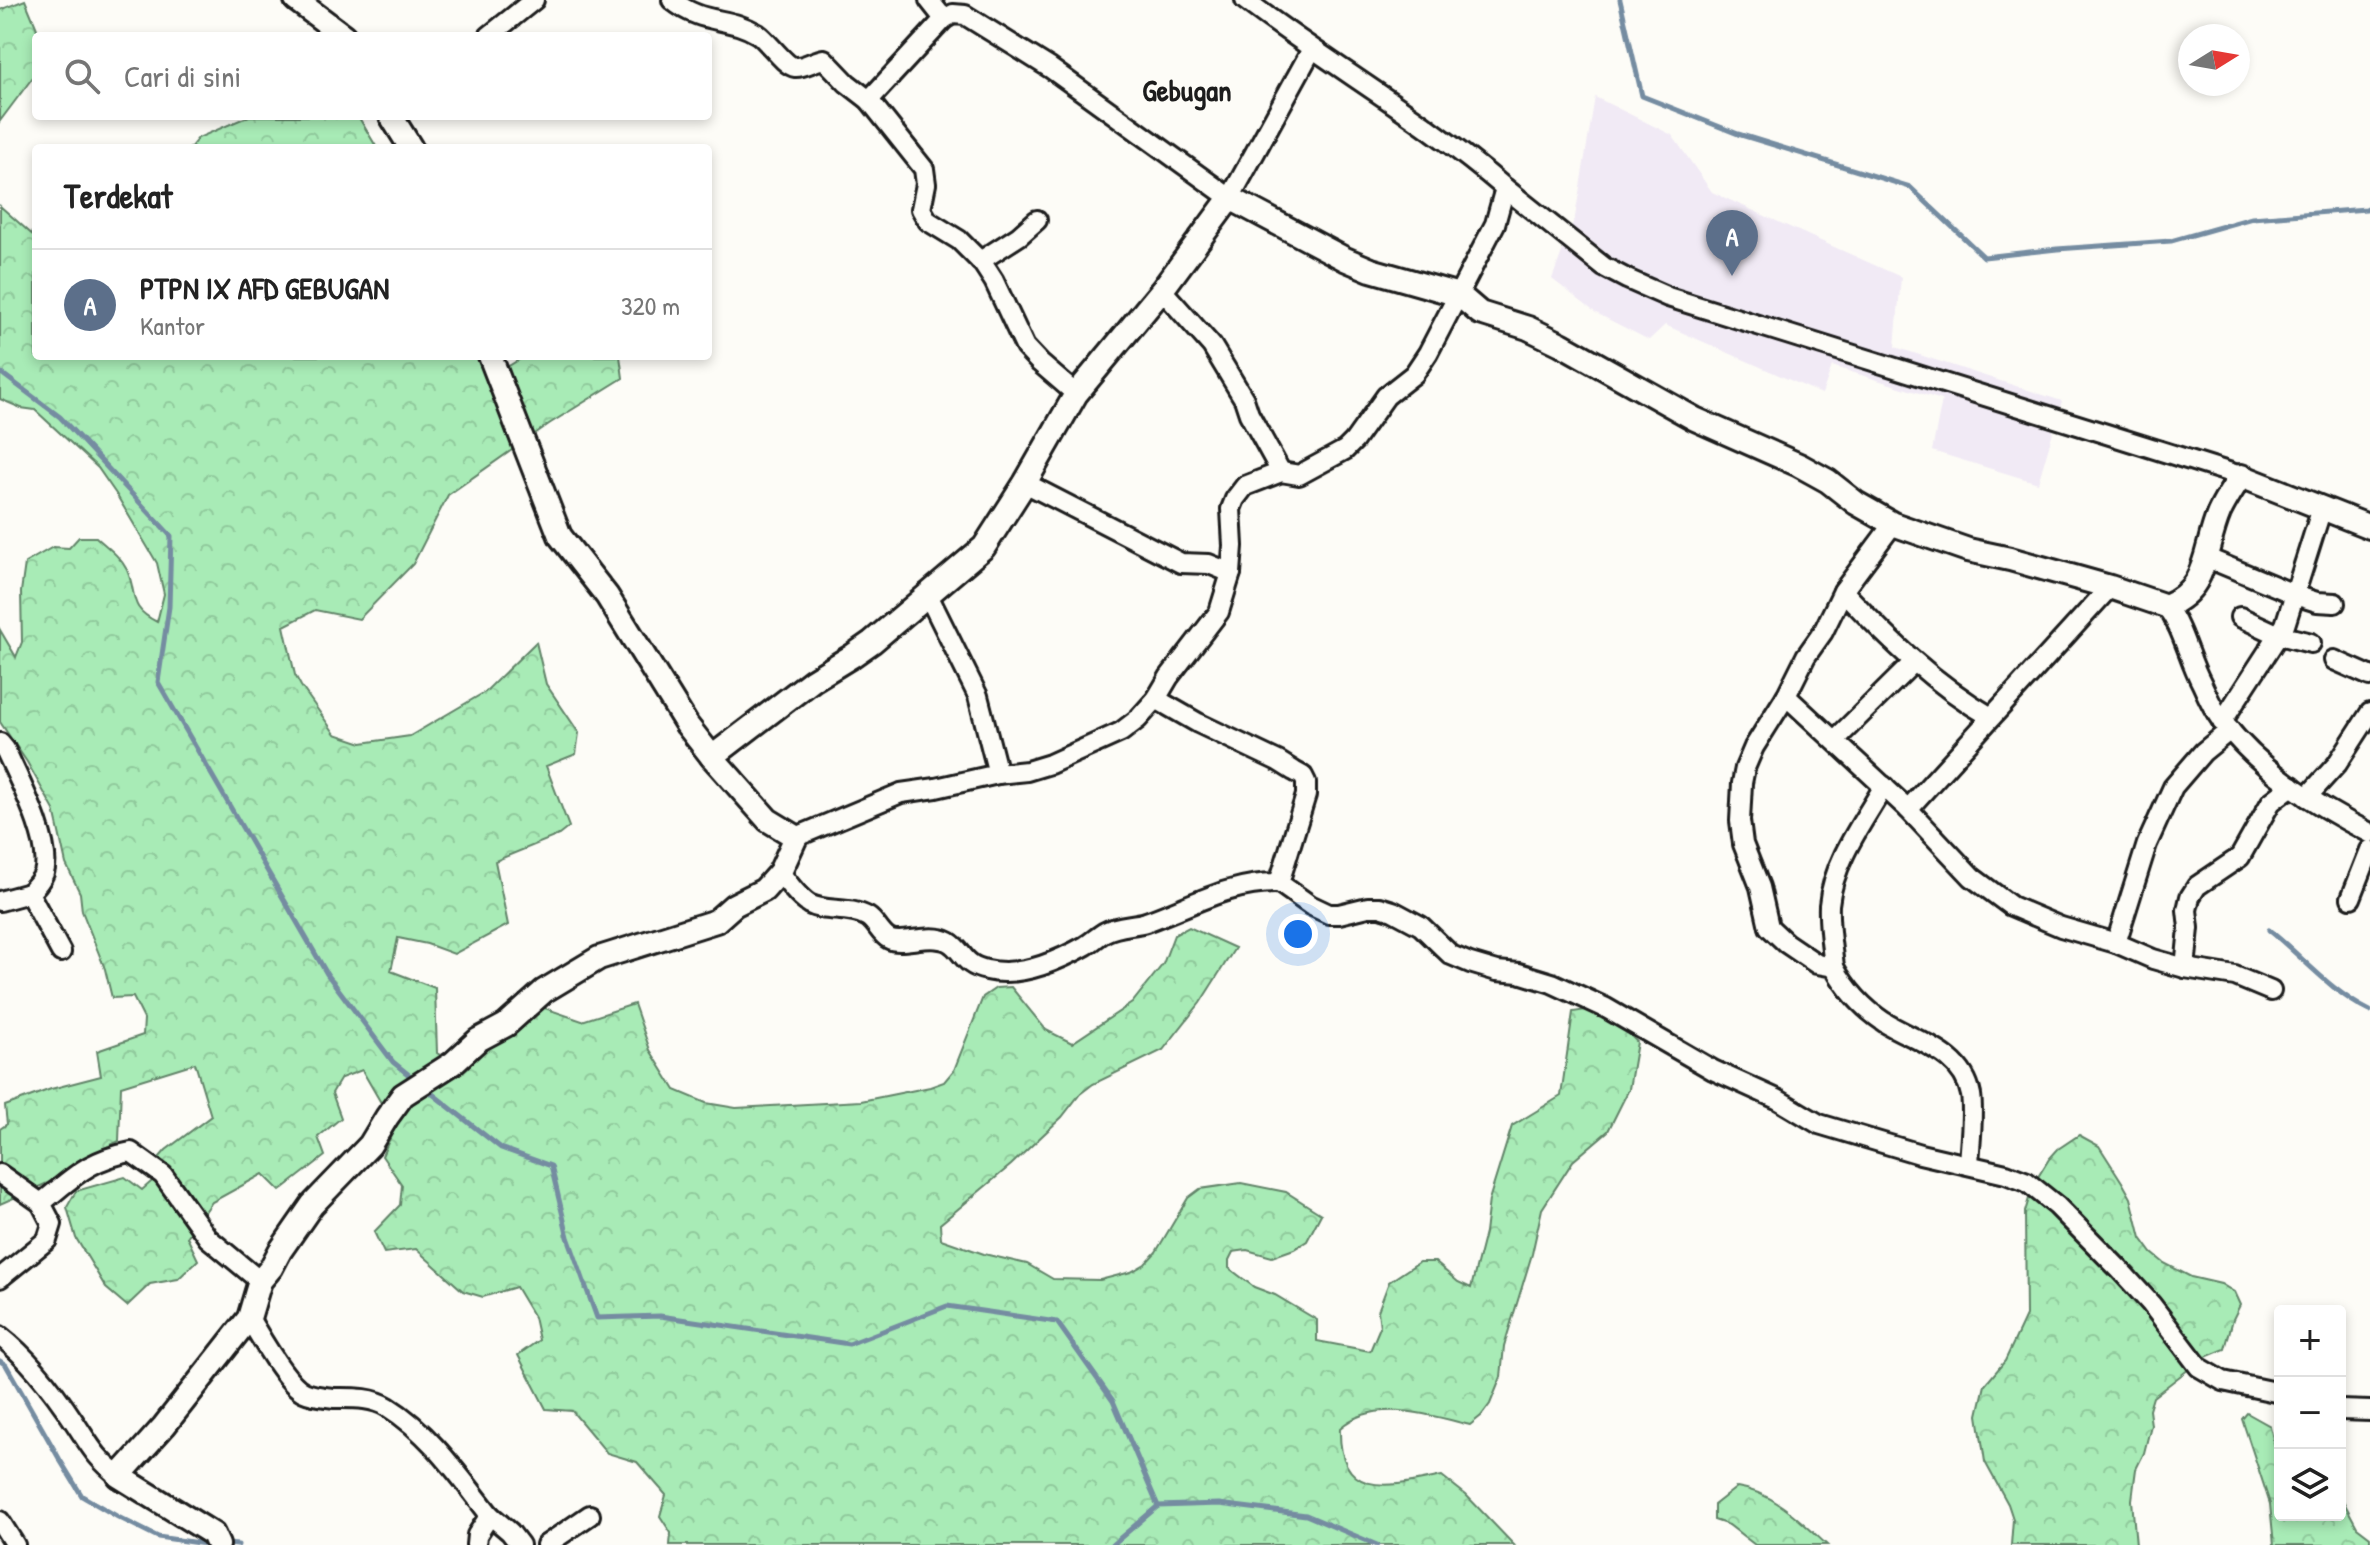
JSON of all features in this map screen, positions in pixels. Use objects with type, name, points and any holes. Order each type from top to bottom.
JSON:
[{"type":"street","points":[[296,0],[339,32]]},
{"type":"street","points":[[494,32],[534,0]]},
{"type":"street","points":[[672,0],[694,15],[735,24],[756,33],[790,65],[799,66],[824,59],[869,100],[924,169],[926,184],[921,209],[928,221],[959,240],[980,261],[994,281],[1025,347],[1076,394]]},
{"type":"street","points":[[929,0],[944,19]]},
{"type":"street","points":[[1245,0],[1312,49],[1421,121],[1604,267],[1627,279],[1668,297],[2241,476],[2370,527]]},
{"type":"street","points":[[869,100],[944,19],[953,14],[965,15],[1050,68],[1230,198],[1345,259],[1371,270],[1459,295],[1480,313],[1528,328],[1695,419],[1799,465],[1893,524],[1968,550],[2110,587],[2166,606],[2182,632],[2199,680],[2226,726],[2248,752],[2300,792],[2370,833]]},
{"type":"street","points":[[712,757],[813,680],[872,642],[984,547],[1076,394],[1162,290],[1230,198],[1312,49]]},
{"type":"street","points":[[394,120],[408,144]]},
{"type":"street","points":[[119,1476],[164,1426],[249,1318],[260,1281],[312,1205],[370,1145],[403,1095],[453,1063],[478,1040],[506,1025],[544,991],[599,958],[716,921],[734,905],[764,890],[780,872],[796,837],[901,793],[1027,771],[1050,764],[1121,732],[1138,719],[1219,612],[1231,573],[1231,509],[1235,499],[1245,486],[1281,472],[1299,475],[1345,450],[1386,396],[1414,374],[1495,224],[1505,188]]},
{"type":"street","points":[[980,261],[1019,236],[1037,220]]},
{"type":"street","points":[[1162,290],[1212,346],[1244,399],[1281,472]]},
{"type":"street","points":[[492,360],[560,536],[607,596],[687,725],[712,757],[768,820],[796,837]]},
{"type":"street","points":[[2166,606],[2181,600],[2195,584],[2218,515],[2241,476]]},
{"type":"street","points":[[1025,483],[1181,563],[1209,564],[1231,573]]},
{"type":"street","points":[[2116,943],[2147,844],[2173,787],[2226,726],[2285,625],[2322,508]]},
{"type":"street","points":[[1834,967],[1817,964],[1769,927],[1760,887],[1743,844],[1740,803],[1745,768],[1754,747],[1823,632],[1843,591],[1893,524]]},
{"type":"street","points":[[2205,557],[2295,595],[2317,602],[2335,603]]},
{"type":"street","points":[[1908,809],[2110,587]]},
{"type":"street","points":[[1843,591],[1914,662],[1963,701],[1991,717]]},
{"type":"street","points":[[927,593],[978,696],[998,774]]},
{"type":"street","points":[[2240,617],[2279,635],[2311,643]]},
{"type":"street","points":[[2334,660],[2370,676]]},
{"type":"street","points":[[1835,740],[1914,662]]},
{"type":"street","points":[[1786,696],[1908,809],[1972,877],[2011,906],[2153,959],[2235,976],[2271,991]]},
{"type":"street","points":[[1156,699],[1303,776],[1306,795],[1279,883]]},
{"type":"street","points":[[2185,968],[2189,928],[2187,910],[2197,886],[2240,857],[2271,802],[2300,792],[2337,764],[2370,713]]},
{"type":"street","points":[[0,743],[39,828],[46,860],[44,874],[29,893],[0,901]]},
{"type":"street","points":[[1884,786],[1846,851],[1834,882],[1829,904],[1834,967],[1852,995],[1866,1008],[1884,1022],[1951,1059],[1961,1073],[1971,1096],[1969,1164]]},
{"type":"street","points":[[2351,898],[2370,850]]},
{"type":"street","points":[[780,872],[809,904],[845,909],[870,918],[889,939],[898,942],[930,938],[949,943],[966,962],[1000,973],[1056,960],[1115,928],[1132,926],[1214,894],[1257,882],[1279,883],[1329,914],[1368,907],[1393,911],[1421,926],[1451,955],[1497,971],[1519,973],[1552,983],[1606,1008],[1713,1070],[1777,1099],[1819,1124],[2027,1182],[2057,1206],[2151,1304],[2199,1367],[2223,1381],[2274,1392]]},
{"type":"street","points":[[29,893],[61,952]]},
{"type":"street","points":[[41,1203],[86,1166],[110,1156],[131,1152],[163,1175],[208,1238],[260,1281]]},
{"type":"street","points":[[0,1174],[41,1203],[52,1224],[47,1240],[0,1278]]},
{"type":"street","points":[[249,1318],[290,1380],[304,1392],[372,1400],[388,1407],[436,1448],[490,1515],[520,1545]]},
{"type":"street","points":[[0,1336],[43,1378],[96,1456],[119,1476],[216,1540]]},
{"type":"street","points":[[2346,1410],[2370,1411]]},
{"type":"street","points":[[476,1545],[477,1535],[490,1515]]},
{"type":"street","points":[[546,1545],[590,1515]]},
{"type":"street","points":[[0,1521],[15,1545]]},
{"type":"shaded area","points":[[1595,97],[1672,135],[1712,192],[1901,277],[1895,347],[2062,401],[2038,483],[1932,451],[1942,400],[1832,366],[1822,394],[1665,325],[1649,340],[1596,313],[1552,279],[1575,217]]},
{"type":"green space","points":[[25,0],[38,32],[32,32],[32,78],[0,121],[0,10]]},
{"type":"green space","points":[[240,120],[360,120],[375,144],[193,144],[198,138]]},
{"type":"green space","points":[[0,206],[32,234],[32,360],[504,360],[507,367],[518,360],[621,360],[623,378],[549,424],[448,495],[413,564],[359,619],[315,610],[284,626],[295,675],[335,734],[362,743],[410,736],[485,692],[536,642],[546,684],[579,733],[576,754],[546,766],[569,827],[559,835],[495,861],[508,925],[454,954],[398,938],[391,971],[435,988],[437,1053],[458,1067],[539,1006],[582,1021],[634,1004],[650,1050],[675,1090],[706,1103],[736,1108],[861,1101],[944,1082],[954,1070],[983,997],[996,988],[1011,987],[1046,1030],[1072,1043],[1132,1003],[1163,964],[1174,935],[1189,927],[1235,948],[1200,1003],[1163,1050],[1093,1084],[1080,1094],[1062,1117],[1011,1165],[940,1224],[941,1239],[984,1254],[1027,1264],[1053,1279],[1100,1280],[1131,1272],[1145,1264],[1156,1252],[1188,1198],[1200,1189],[1241,1183],[1286,1192],[1321,1214],[1307,1241],[1272,1257],[1247,1250],[1233,1252],[1229,1268],[1254,1287],[1275,1295],[1317,1320],[1317,1341],[1370,1351],[1380,1327],[1378,1311],[1389,1282],[1419,1262],[1435,1262],[1458,1282],[1471,1288],[1485,1233],[1489,1200],[1512,1126],[1561,1096],[1573,1012],[1592,1009],[1623,1028],[1637,1042],[1629,1089],[1608,1131],[1573,1161],[1542,1209],[1504,1346],[1501,1377],[1490,1404],[1470,1425],[1420,1413],[1386,1411],[1369,1413],[1340,1428],[1342,1452],[1348,1468],[1358,1478],[1372,1484],[1387,1485],[1442,1476],[1466,1495],[1514,1545],[670,1545],[671,1533],[660,1516],[666,1495],[637,1462],[607,1453],[572,1411],[546,1409],[518,1355],[539,1340],[534,1317],[516,1287],[483,1297],[463,1291],[416,1249],[384,1253],[374,1232],[400,1205],[402,1185],[382,1156],[395,1127],[362,1070],[341,1078],[332,1093],[341,1118],[318,1137],[325,1156],[280,1191],[263,1174],[212,1202],[187,1237],[198,1260],[178,1279],[150,1284],[127,1306],[106,1288],[76,1238],[67,1207],[76,1191],[125,1177],[142,1190],[168,1167],[159,1158],[166,1150],[211,1116],[195,1063],[121,1086],[119,1141],[90,1155],[52,1181],[0,1204],[0,1129],[7,1124],[5,1106],[51,1089],[101,1076],[97,1051],[143,1035],[144,1019],[133,997],[112,998],[105,969],[82,911],[80,893],[66,864],[54,810],[0,722],[0,630],[16,657],[22,642],[21,592],[25,563],[53,547],[69,548],[79,537],[96,537],[117,556],[127,570],[137,606],[157,622],[164,594],[157,563],[98,468],[35,410],[0,399]]},
{"type":"green space","points":[[2079,1135],[2099,1146],[2122,1182],[2131,1198],[2141,1238],[2152,1253],[2191,1277],[2221,1284],[2234,1292],[2240,1305],[2225,1349],[2203,1358],[2153,1397],[2149,1410],[2151,1425],[2144,1453],[2136,1469],[2132,1500],[2136,1545],[2011,1545],[2013,1519],[1985,1462],[1978,1415],[1985,1385],[2005,1361],[2026,1316],[2025,1212],[2033,1185],[2058,1149]]},
{"type":"green space","points":[[2247,1413],[2270,1426],[2274,1443],[2274,1521],[2346,1521],[2346,1506],[2357,1527],[2370,1537],[2370,1545],[2274,1545],[2270,1504],[2242,1419]]},
{"type":"green space","points":[[1737,1487],[1774,1501],[1827,1545],[1755,1545],[1729,1525],[1714,1520],[1714,1505]]},
{"type":"waterway","points":[[1620,0],[1642,96],[1738,134],[1910,187],[1984,257],[2171,241],[2252,218],[2370,207]]},
{"type":"waterway","points":[[0,372],[60,417],[171,536],[169,607],[158,682],[327,974],[393,1062],[414,1079]]},
{"type":"waterway","points":[[2269,930],[2329,984],[2370,1011]]},
{"type":"waterway","points":[[425,1088],[501,1148],[551,1166],[568,1237],[597,1318],[660,1316],[849,1344],[947,1306],[1057,1322],[1113,1401],[1158,1506]]},
{"type":"waterway","points":[[0,1361],[6,1365],[82,1496],[158,1537],[212,1545]]},
{"type":"waterway","points":[[1112,1545],[1158,1506],[1219,1504],[1306,1515],[1377,1545]]},
{"type":"waterway","points":[[226,1544],[238,1545]]},
{"type":"place","name":"PTPN IX AFD GEBUGAN","points":[[1732,276]]},
{"type":"district","name":"Gebugan","points":[[1187,90]]}]
